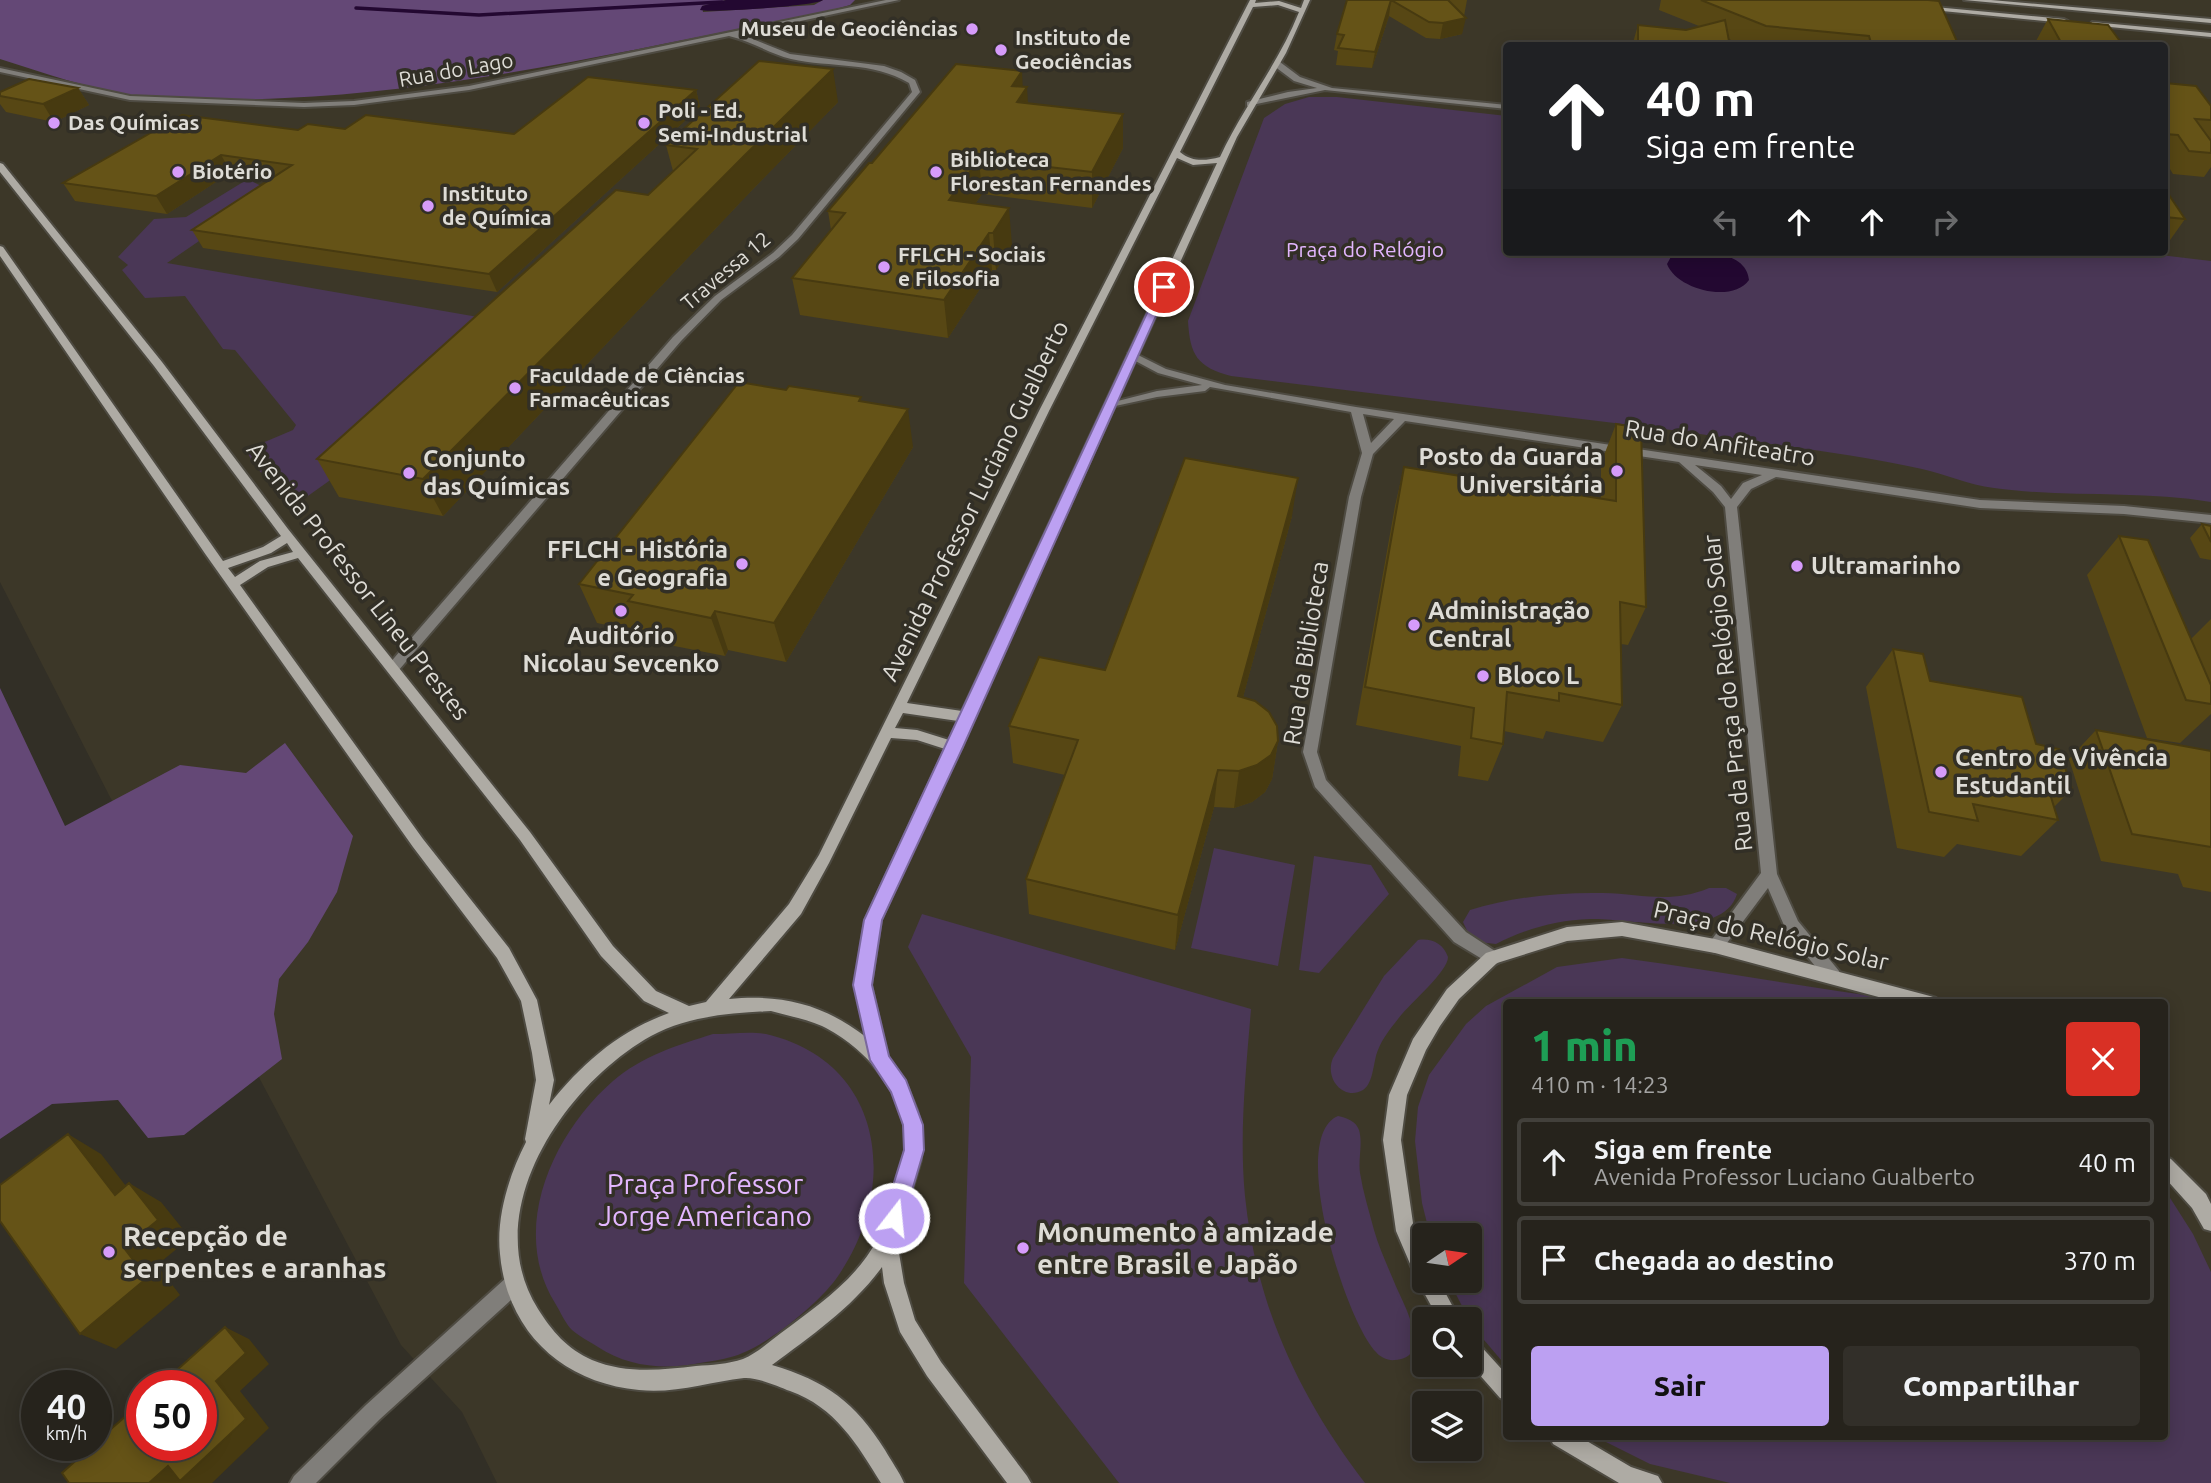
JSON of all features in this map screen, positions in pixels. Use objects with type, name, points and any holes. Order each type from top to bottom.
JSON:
[{"type":"street","name":"Rua do Lago","points":[[0,72],[130,98],[304,106],[367,102],[469,88],[896,0]]},
{"type":"street","points":[[880,1060],[863,985],[873,920],[955,747],[1215,176],[1250,104],[1277,64],[1307,0]]},
{"type":"street","points":[[1968,0],[2211,21]]},
{"type":"street","points":[[1252,2],[1279,3],[1303,11]]},
{"type":"street","name":"Avenida Professor Luciano Gualberto","points":[[713,1006],[794,909],[824,859],[1177,154],[1192,117],[1252,2]]},
{"type":"street","points":[[1919,8],[2075,22]]},
{"type":"street","points":[[2096,12],[2108,18],[2107,26]]},
{"type":"street","points":[[2132,14],[2129,21],[2148,29]]},
{"type":"street","points":[[2086,23],[2211,35]]},
{"type":"street","points":[[763,42],[762,34],[769,27]]},
{"type":"street","name":"Travessa 12","points":[[393,668],[677,339],[718,298],[776,255],[795,237],[916,92],[912,82],[890,71],[792,57],[763,42],[732,35]]},
{"type":"street","points":[[1277,64],[1297,79],[1331,90]]},
{"type":"street","points":[[1250,104],[1288,94],[1331,90],[1503,107]]},
{"type":"street","points":[[1177,154],[1188,161],[1203,163],[1224,158]]},
{"type":"street","name":"Avenida Professor Lineu Prestes","points":[[0,166],[158,364],[288,537],[525,836],[607,951],[650,996],[687,1013]]},
{"type":"street","points":[[1168,168],[1190,167],[1215,176]]},
{"type":"street","points":[[0,249],[233,584],[418,843],[503,953],[524,988],[541,1053],[545,1080],[532,1147]]},
{"type":"street","name":"Rua do Anfiteatro","points":[[1132,355],[1162,371],[1224,387],[1402,417],[1980,504],[2030,508],[2128,509],[2211,519]]},
{"type":"street","name":"Rua do Anfiteatro","points":[[1110,406],[1167,392],[1224,387]]},
{"type":"street","points":[[1356,410],[1368,453]]},
{"type":"street","name":"Rua da Biblioteca","points":[[1402,417],[1368,453],[1355,497],[1310,752],[1320,783],[1460,937],[1492,958]]},
{"type":"street","name":"Rua da Praça do Relógio Solar","points":[[1680,458],[1700,472],[1731,507],[1769,874],[1792,925],[1833,976]]},
{"type":"street","name":"Rua da Praça do Relógio Solar","points":[[1731,507],[1747,486],[1774,473]]},
{"type":"street","points":[[221,566],[267,550],[288,537]]},
{"type":"street","points":[[233,584],[264,564],[302,553]]},
{"type":"street","points":[[898,707],[968,717]]},
{"type":"street","points":[[886,733],[917,735],[955,747]]},
{"type":"street","name":"Rua da Praça do Relógio Solar","points":[[1715,946],[1769,874]]},
{"type":"street","name":"Praça do Relógio Solar","points":[[1412,1246],[1405,1231],[1392,1140],[1398,1095],[1419,1045],[1434,1021],[1453,995],[1492,958],[1567,934],[1622,929],[1715,946],[1916,999]]},
{"type":"street","points":[[746,1368],[809,1325],[842,1298],[875,1261],[887,1240],[914,1150],[913,1125],[899,1087],[880,1060],[834,1024],[807,1013],[771,1004],[713,1006],[687,1013],[644,1031],[592,1068],[556,1110],[532,1147],[515,1188],[507,1240],[514,1283],[529,1320],[556,1350],[602,1374],[651,1383],[746,1368],[782,1377],[819,1392],[848,1416],[892,1483]]},
{"type":"street","points":[[2168,1168],[2199,1201],[2211,1222]]},
{"type":"street","points":[[887,1240],[894,1283],[907,1325],[934,1369],[1020,1483]]},
{"type":"street","points":[[301,1483],[399,1388],[514,1283]]},
{"type":"street","points":[[1482,1363],[1503,1386]]},
{"type":"street","points":[[1565,1440],[1629,1480],[1651,1483]]},
{"type":"shaded area","points":[[0,0],[2211,0],[2211,1483],[497,1483],[462,1412],[401,1345],[109,795],[0,582]]},
{"type":"shaded area","points":[[0,0],[726,0],[702,6],[703,12],[814,5],[823,0],[855,0],[850,5],[822,13],[488,76],[353,93],[209,100],[151,98],[115,92],[0,59]]},
{"type":"shaded area","points":[[726,0],[823,0],[802,5],[700,10],[702,6]]},
{"type":"shaded area","points":[[1671,256],[1725,256],[1740,263],[1749,280],[1730,291],[1705,290],[1681,280],[1672,273],[1667,264]]},
{"type":"shaded area","points":[[0,688],[65,826],[180,765],[246,773],[285,743],[353,836],[337,892],[308,942],[279,979],[274,1014],[282,1059],[184,1135],[148,1138],[118,1100],[52,1104],[0,1139]]},
{"type":"green space","name":"Praça do Relógio","points":[[1309,97],[1337,97],[1503,116],[1503,256],[2168,256],[2211,261],[2211,502],[2157,496],[2048,493],[1994,488],[1922,469],[1832,452],[1231,376],[1219,372],[1203,364],[1198,358],[1191,343],[1188,321],[1264,118],[1285,104]]},
{"type":"green space","points":[[248,179],[275,189],[167,263],[501,321],[336,476],[291,508],[253,463],[246,450],[293,430],[296,425],[235,350],[223,349],[185,296],[145,298],[122,270],[128,265],[118,257],[154,219],[186,217]]},
{"type":"green space","points":[[1214,848],[1295,865],[1278,966],[1191,948]]},
{"type":"green space","points":[[1314,856],[1371,865],[1389,894],[1319,973],[1299,970]]},
{"type":"green space","points":[[1709,888],[1726,888],[1737,894],[1728,909],[1713,918],[1693,922],[1671,924],[1606,919],[1565,921],[1518,934],[1496,944],[1478,942],[1470,937],[1463,922],[1470,910],[1536,896],[1603,893],[1669,897]]},
{"type":"green space","points":[[922,914],[1251,1009],[1244,1102],[1243,1173],[1259,1275],[1284,1348],[1301,1383],[1341,1450],[1365,1483],[1119,1483],[964,1283],[971,1057],[908,947]]},
{"type":"green space","points":[[1418,940],[1432,941],[1440,945],[1448,957],[1446,963],[1384,1038],[1367,1087],[1356,1093],[1349,1093],[1334,1080],[1331,1073],[1333,1058],[1384,976]]},
{"type":"green space","points":[[1622,958],[1894,999],[1503,999],[1503,1362],[1482,1338],[1482,1307],[1463,1307],[1455,1293],[1482,1293],[1482,1223],[1427,1223],[1415,1141],[1418,1107],[1429,1075],[1466,1024],[1486,1006],[1557,967]]},
{"type":"green space","name":"Praça Professor Jorge Americano","points":[[713,1034],[766,1034],[806,1049],[837,1071],[858,1100],[870,1133],[874,1169],[869,1207],[856,1244],[836,1279],[802,1313],[773,1336],[744,1352],[719,1360],[674,1366],[634,1363],[610,1354],[575,1332],[555,1303],[542,1274],[536,1244],[537,1214],[544,1184],[572,1127],[591,1102],[613,1081],[648,1058]]},
{"type":"green space","points":[[1338,1116],[1348,1119],[1358,1127],[1361,1140],[1360,1173],[1368,1209],[1378,1244],[1412,1325],[1412,1351],[1407,1357],[1387,1359],[1376,1352],[1350,1305],[1337,1270],[1320,1192],[1318,1158],[1324,1131]]},
{"type":"green space","points":[[2168,1195],[2193,1234],[2211,1272],[2211,1483],[1730,1483],[1650,1464],[1602,1440],[2168,1440]]},
{"type":"building","points":[[1347,0],[1391,0],[1375,52],[1338,48],[1344,35],[1337,34]]},
{"type":"building","points":[[1391,0],[1448,0],[1466,18],[1443,23],[1429,22]]},
{"type":"building","points":[[1701,0],[1939,1],[1957,42],[1871,42],[1869,36],[1766,26]]},
{"type":"building","points":[[2048,19],[2108,25],[2120,41],[2131,42],[2061,42]]},
{"type":"building","points":[[1725,20],[1729,42],[1638,42],[1638,25],[1686,30]]},
{"type":"building","points":[[759,61],[833,69],[423,479],[317,459],[616,190],[648,195],[697,149],[666,145]]},
{"type":"building","points":[[956,64],[1022,71],[1012,86],[1027,87],[1017,102],[1123,114],[1092,172],[979,159],[949,200],[1009,208],[944,300],[792,278],[845,213],[828,211]]},
{"type":"building","points":[[588,77],[696,90],[489,274],[192,230],[292,165],[221,155],[156,196],[63,183],[182,115],[298,130],[308,124],[345,129],[366,115],[514,134]]},
{"type":"building","points":[[29,79],[78,88],[43,104],[0,96],[0,92]]},
{"type":"building","points":[[2168,83],[2196,86],[2211,106],[2211,120],[2195,119],[2211,141],[2211,153],[2189,151],[2178,135],[2168,134]]},
{"type":"building","points":[[2168,194],[2185,219],[2168,217]]},
{"type":"building","name":"FFLCH - História e Geografia","points":[[739,382],[786,390],[789,386],[861,397],[859,401],[908,409],[774,623],[715,611],[711,618],[628,601],[633,595],[579,584]]},
{"type":"building","points":[[1616,424],[1641,428],[1646,607],[1620,602],[1622,705],[1559,693],[1559,701],[1507,692],[1503,744],[1471,738],[1474,708],[1365,687],[1404,467],[1616,501]]},
{"type":"building","points":[[1185,458],[1298,478],[1238,696],[1255,701],[1269,712],[1277,726],[1278,741],[1271,755],[1257,765],[1239,771],[1218,770],[1178,915],[1026,879],[1078,740],[1009,726],[1039,657],[1105,670]]},
{"type":"building","points":[[2202,524],[2211,526],[2211,542]]},
{"type":"building","points":[[2119,536],[2148,540],[2211,685],[2211,704],[2186,700]]},
{"type":"building","points":[[1893,649],[1923,654],[1930,681],[2022,697],[2036,744],[2059,749],[2072,789],[2047,784],[2058,820],[1973,804],[1978,821],[1929,812]]},
{"type":"building","points":[[2096,730],[2211,751],[2211,847],[2132,834]]},
{"type":"building","name":"Recepção de serpentes e aranhas","points":[[68,1134],[115,1195],[129,1183],[158,1220],[124,1248],[147,1278],[80,1334],[0,1221],[0,1185]]},
{"type":"building","points":[[225,1327],[246,1353],[217,1380],[217,1370],[177,1370]]},
{"type":"building","points":[[217,1382],[246,1419],[217,1446]]},
{"type":"building","points":[[126,1416],[126,1461],[201,1461],[180,1481],[168,1466],[149,1483],[69,1483],[62,1473],[75,1461],[112,1461],[112,1428]]},
{"type":"waterway","points":[[356,8],[479,15],[722,2]]},
{"type":"place","name":"Museu de Geociências","points":[[972,29]]},
{"type":"place","name":"Instituto de Geociências","points":[[1001,50]]},
{"type":"place","name":"Das Químicas","points":[[54,123]]},
{"type":"place","name":"Poli - Ed. Semi-Industrial","points":[[644,123]]},
{"type":"place","name":"Biotério","points":[[178,172]]},
{"type":"place","name":"Biblioteca Florestan Fernandes","points":[[936,172]]},
{"type":"place","name":"Instituto de Química","points":[[428,206]]},
{"type":"place","name":"FFLCH - Sociais e Filosofia","points":[[884,267]]},
{"type":"place","name":"Faculdade de Ciências Farmacêuticas","points":[[515,388]]},
{"type":"place","name":"Posto da Guarda Universitária","points":[[1617,471]]},
{"type":"place","name":"Conjunto das Químicas","points":[[409,473]]},
{"type":"place","name":"FFLCH - História e Geografia","points":[[742,564]]},
{"type":"place","name":"Ultramarinho","points":[[1797,566]]},
{"type":"place","name":"Auditório Nicolau Sevcenko","points":[[621,611]]},
{"type":"place","name":"Administração Central","points":[[1414,625]]},
{"type":"place","name":"Bloco L","points":[[1483,676]]},
{"type":"place","name":"Centro de Vivência Estudantil","points":[[1941,772]]},
{"type":"place","name":"Monumento à amizade entre Brasil e Japão","points":[[1023,1248]]},
{"type":"place","name":"Recepção de serpentes e aranhas","points":[[109,1252]]},
{"type":"route","points":[[894,1218],[914,1150],[913,1125],[899,1087],[880,1060],[863,985],[873,920],[955,747],[1164,287]]}]
